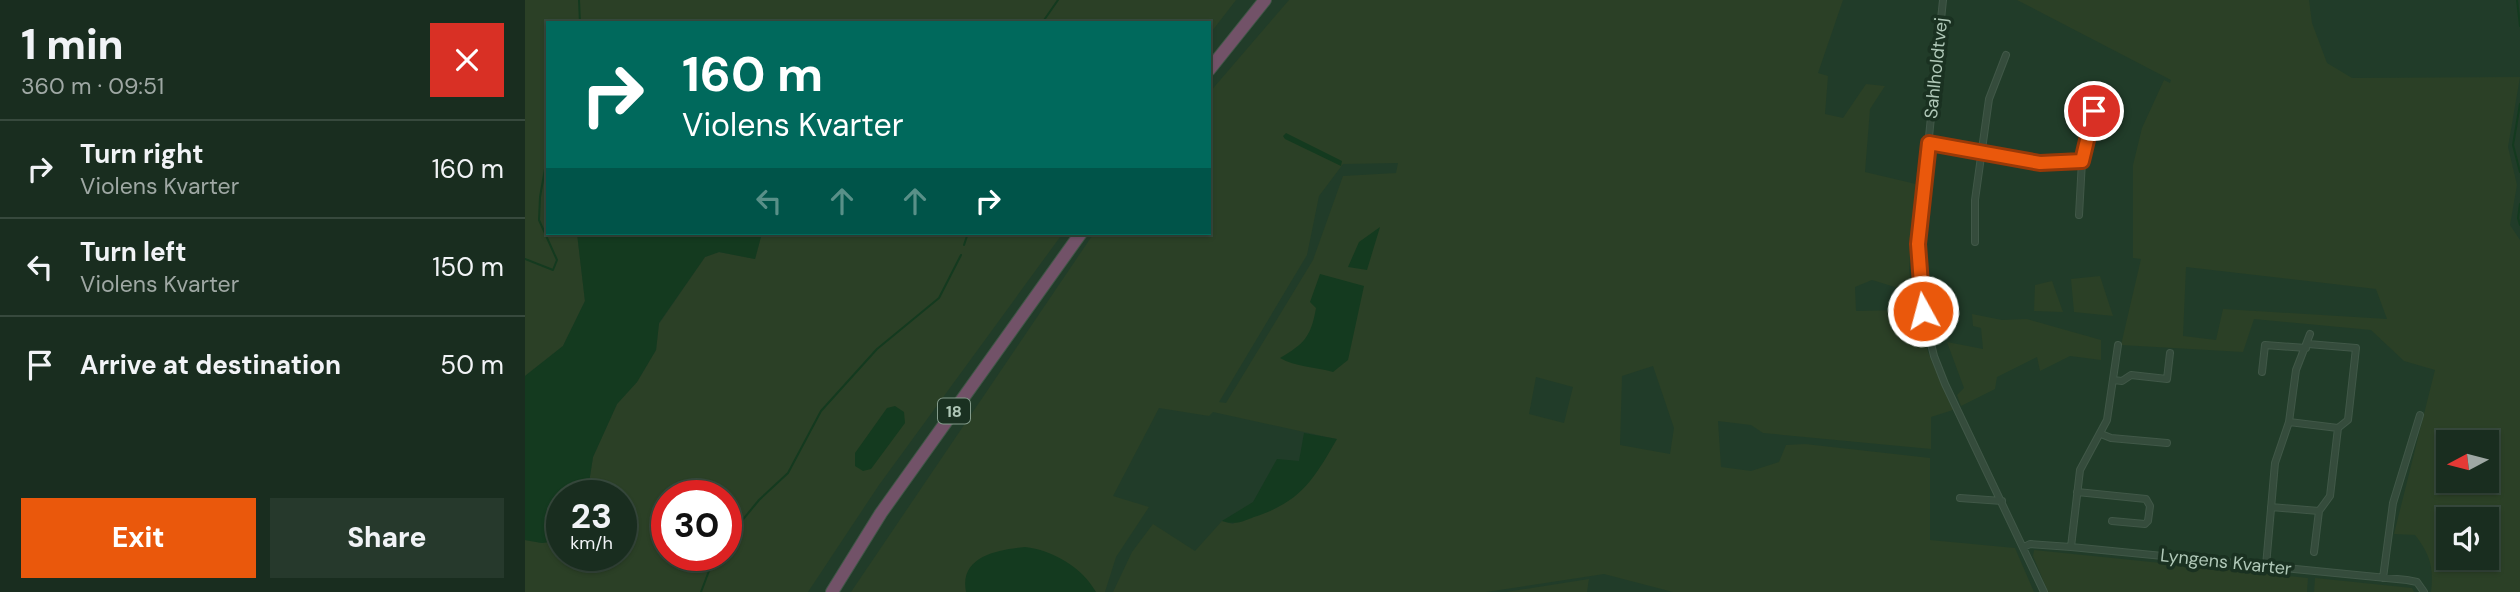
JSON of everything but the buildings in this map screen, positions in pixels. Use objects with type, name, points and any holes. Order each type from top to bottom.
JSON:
[{"type":"highway","points":[[1211,68],[1265,0]]},
{"type":"highway","name":"18","points":[[832,592],[881,513],[1080,235]]},
{"type":"street","name":"Sahlholdtvej","points":[[1944,0],[1918,244],[1919,278],[1928,336],[1945,384],[2044,592]]},
{"type":"street","points":[[1975,242],[1975,200],[1989,99],[2006,55]]},
{"type":"street","points":[[2079,215],[2082,161],[2094,111]]},
{"type":"street","points":[[1929,143],[2040,163],[2082,161]]},
{"type":"street","points":[[2266,566],[2275,463],[2289,422],[2293,382],[2310,334]]},
{"type":"street","points":[[2071,547],[2083,463],[2107,420],[2118,345]]},
{"type":"street","points":[[2262,372],[2265,345],[2356,348],[2348,420],[2339,428],[2330,496],[2319,511],[2315,552]]},
{"type":"street","points":[[2113,380],[2122,381],[2131,375],[2167,379],[2169,353]]},
{"type":"street","points":[[2383,578],[2393,503],[2420,415]]},
{"type":"street","points":[[2289,422],[2339,428]]},
{"type":"street","points":[[2101,434],[2111,438],[2167,443]]},
{"type":"street","points":[[2077,492],[2146,499],[2150,506],[2148,522],[2145,524],[2112,521]]},
{"type":"street","points":[[1960,498],[2002,501]]},
{"type":"street","points":[[2271,507],[2319,511]]},
{"type":"street","name":"Lyngens Kvarter","points":[[2024,547],[2029,544],[2071,547],[2383,578],[2417,582],[2424,592]]},
{"type":"shaded area","points":[[525,0],[1236,0],[1211,32],[1211,21],[546,21],[546,235],[577,235],[585,301],[563,346],[525,376]]},
{"type":"shaded area","points":[[1289,0],[1843,0],[1818,73],[1828,76],[1825,114],[1843,118],[1866,84],[1885,86],[1870,109],[1865,172],[1916,184],[1909,270],[1915,307],[1899,300],[1895,287],[1872,280],[1855,287],[1856,311],[1904,310],[1920,316],[1928,352],[1953,410],[1931,417],[1931,449],[1763,433],[1751,425],[1718,421],[1721,467],[1751,471],[1779,462],[1786,445],[1805,444],[1930,458],[1930,540],[2015,548],[2034,592],[1673,592],[1604,574],[1486,592],[1113,592],[1132,552],[1153,524],[1195,551],[1222,521],[1233,524],[1336,439],[1213,412],[1209,416],[1159,408],[1113,496],[1149,507],[1116,557],[1105,592],[851,592],[1093,235],[1211,235],[1211,91]],"holes":[[[1398,163],[1396,173],[1343,176],[1313,260],[1226,403],[1219,402],[1307,255],[1319,196],[1343,164]],[[1653,366],[1674,428],[1670,454],[1620,445],[1622,376]],[[1536,377],[1573,387],[1564,423],[1529,414]]]},
{"type":"shaded area","points":[[2017,0],[2309,0],[2312,23],[2327,63],[2352,78],[2520,77],[2508,147],[2517,185],[2510,225],[2520,240],[2520,592],[2431,592],[2430,562],[2420,542],[2415,535],[2394,534],[2435,370],[2404,361],[2371,330],[2254,319],[2243,352],[2121,345],[2141,259],[2133,258],[2133,165],[2142,128],[2164,80],[2170,83],[2171,80]],"holes":[[[2186,267],[2376,289],[2387,319],[2223,309],[2216,340],[2183,336]]]},
{"type":"shaded area","points":[[1286,133],[1342,161],[1341,166],[1285,139],[1283,136]]},
{"type":"shaded area","points":[[1380,227],[1367,270],[1348,267],[1359,242]]},
{"type":"shaded area","points":[[577,235],[761,235],[755,259],[719,252],[705,257],[659,323],[656,350],[637,382],[617,404],[593,457],[589,480],[546,480],[546,542],[542,543],[525,540],[525,376],[563,346],[585,301]]},
{"type":"shaded area","points":[[761,235],[1062,235],[879,485],[808,592],[525,592],[525,540],[546,542],[546,571],[637,571],[637,480],[589,480],[593,457],[617,404],[637,382],[656,350],[659,324],[705,257],[719,252],[755,259]]},
{"type":"shaded area","points":[[1320,274],[1364,286],[1348,360],[1333,372],[1280,358],[1301,344],[1309,333],[1316,308],[1310,302]]},
{"type":"shaded area","points":[[2100,276],[2113,316],[2074,312],[2071,279]]},
{"type":"shaded area","points":[[2052,281],[2063,312],[2034,311],[2035,285]]},
{"type":"shaded area","points":[[1972,314],[2002,320],[2027,319],[2101,340],[2101,360],[2070,356],[2040,371],[2037,357],[1997,377],[1995,389],[1961,406],[1957,395],[1964,388],[1947,342],[1983,349],[1981,328],[1973,326]]},
{"type":"shaded area","points":[[895,406],[904,412],[905,423],[871,469],[863,471],[855,466],[855,453],[887,408]]},
{"type":"shaded area","points":[[1304,433],[1337,439],[1321,466],[1304,487],[1284,504],[1270,511],[1238,522],[1222,521],[1253,502],[1277,459],[1299,461]]},
{"type":"shaded area","points":[[1025,547],[1046,552],[1065,561],[1083,575],[1096,592],[966,592],[965,580],[974,563],[993,553]]},
{"type":"shaded area","points":[[2034,550],[2308,578],[2307,592],[2048,592],[2033,556]]},
{"type":"shaded area","points":[[2315,578],[2412,588],[2414,592],[2314,592]]},
{"type":"shaded area","points":[[1589,579],[1587,592],[1506,592]]},
{"type":"waterway","points":[[579,0],[580,21]]},
{"type":"waterway","points":[[1043,21],[1058,0]]},
{"type":"waterway","points":[[2517,0],[2520,26]]},
{"type":"waterway","points":[[2520,104],[2513,145],[2520,172]]},
{"type":"waterway","points":[[525,259],[553,270],[557,260],[539,220],[546,163]]},
{"type":"waterway","points":[[2520,204],[2520,225]]},
{"type":"waterway","points":[[964,245],[967,235]]},
{"type":"waterway","points":[[742,521],[788,473],[821,411],[877,349],[939,298],[961,255]]},
{"type":"waterway","points":[[701,592],[709,571]]},
{"type":"route","points":[[1923,311],[1918,244],[1929,143],[2040,163],[2082,161],[2094,111]]}]
